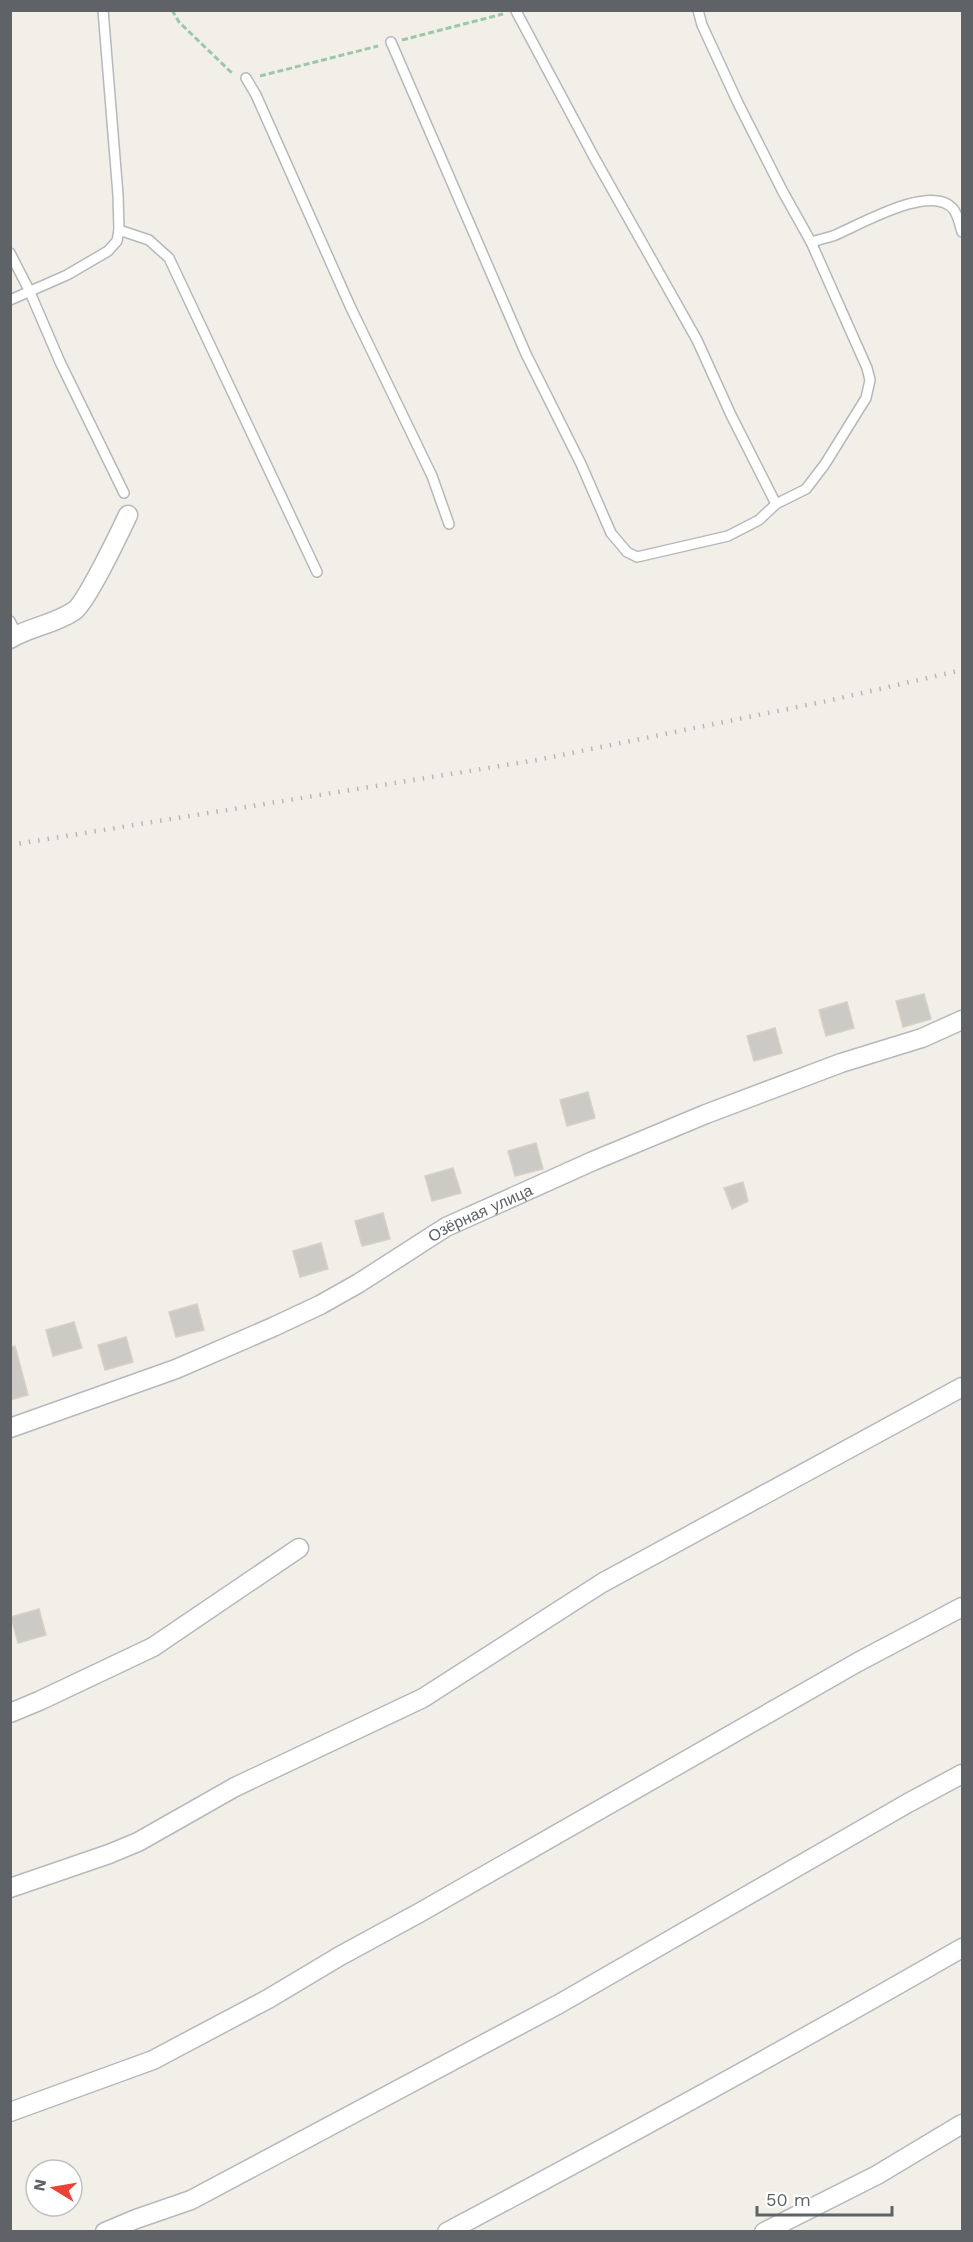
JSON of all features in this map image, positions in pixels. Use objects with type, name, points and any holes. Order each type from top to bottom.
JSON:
[{"type":"street","points":[[11,629],[17,634],[55,622],[77,609],[128,515]]},
{"type":"street","name":"Озёрная улица","points":[[10,1428],[176,1369],[273,1328],[358,1283],[446,1227],[593,1161],[705,1114],[841,1063],[922,1038],[963,1020]]},
{"type":"street","points":[[10,1888],[138,1842],[235,1787],[423,1698],[603,1583],[963,1387]]},
{"type":"street","points":[[10,1713],[153,1647],[299,1548]]},
{"type":"street","points":[[10,2112],[153,2060],[268,1999],[858,1662],[963,1607]]},
{"type":"street","points":[[105,2232],[136,2218],[191,2200],[560,2004],[908,1803],[963,1774]]},
{"type":"street","points":[[447,2232],[963,1948]]},
{"type":"street","points":[[764,2232],[877,2175],[963,2124]]},
{"type":"lane","points":[[10,300],[67,275],[108,251],[117,241],[119,230],[103,10]]},
{"type":"lane","points":[[391,42],[521,343],[611,533],[627,552],[637,557],[728,536],[759,520],[776,504],[806,489],[825,464],[866,398],[870,380],[811,242],[738,103],[702,25],[698,10]]},
{"type":"lane","points":[[516,11],[595,159],[697,340],[731,415],[776,504]]},
{"type":"lane","points":[[246,78],[256,95],[350,306],[432,476],[449,524]]},
{"type":"lane","points":[[811,242],[831,237],[907,203],[929,201],[942,202],[953,209],[963,232]]},
{"type":"lane","points":[[119,230],[149,240],[169,258],[317,572]]},
{"type":"lane","points":[[10,253],[30,290],[60,362],[124,493]]},
{"type":"path","points":[[172,10],[179,22],[233,74],[246,78],[516,11]]},
{"type":"building","points":[[924,994],[931,1019],[903,1027],[896,1001]]},
{"type":"building","points":[[847,1002],[854,1028],[826,1036],[819,1010]]},
{"type":"building","points":[[775,1028],[782,1053],[754,1061],[747,1036]]},
{"type":"building","points":[[588,1092],[595,1118],[567,1126],[560,1100]]},
{"type":"building","points":[[536,1143],[543,1169],[515,1176],[508,1151]]},
{"type":"building","points":[[453,1168],[461,1193],[432,1201],[425,1176]]},
{"type":"building","points":[[743,1182],[748,1201],[732,1209],[724,1188]]},
{"type":"building","points":[[383,1213],[390,1239],[362,1246],[355,1221]]},
{"type":"building","points":[[321,1243],[328,1269],[300,1277],[293,1251]]},
{"type":"building","points":[[197,1304],[204,1330],[176,1337],[169,1312]]},
{"type":"building","points":[[74,1322],[82,1348],[53,1356],[46,1330]]},
{"type":"building","points":[[126,1337],[133,1362],[105,1370],[98,1345]]},
{"type":"building","points":[[15,1346],[28,1395],[10,1400],[10,1347]]},
{"type":"building","points":[[39,1609],[46,1635],[18,1643],[11,1617]]},
{"type":"railway","points":[[10,845],[537,760],[827,701],[962,670]]}]
